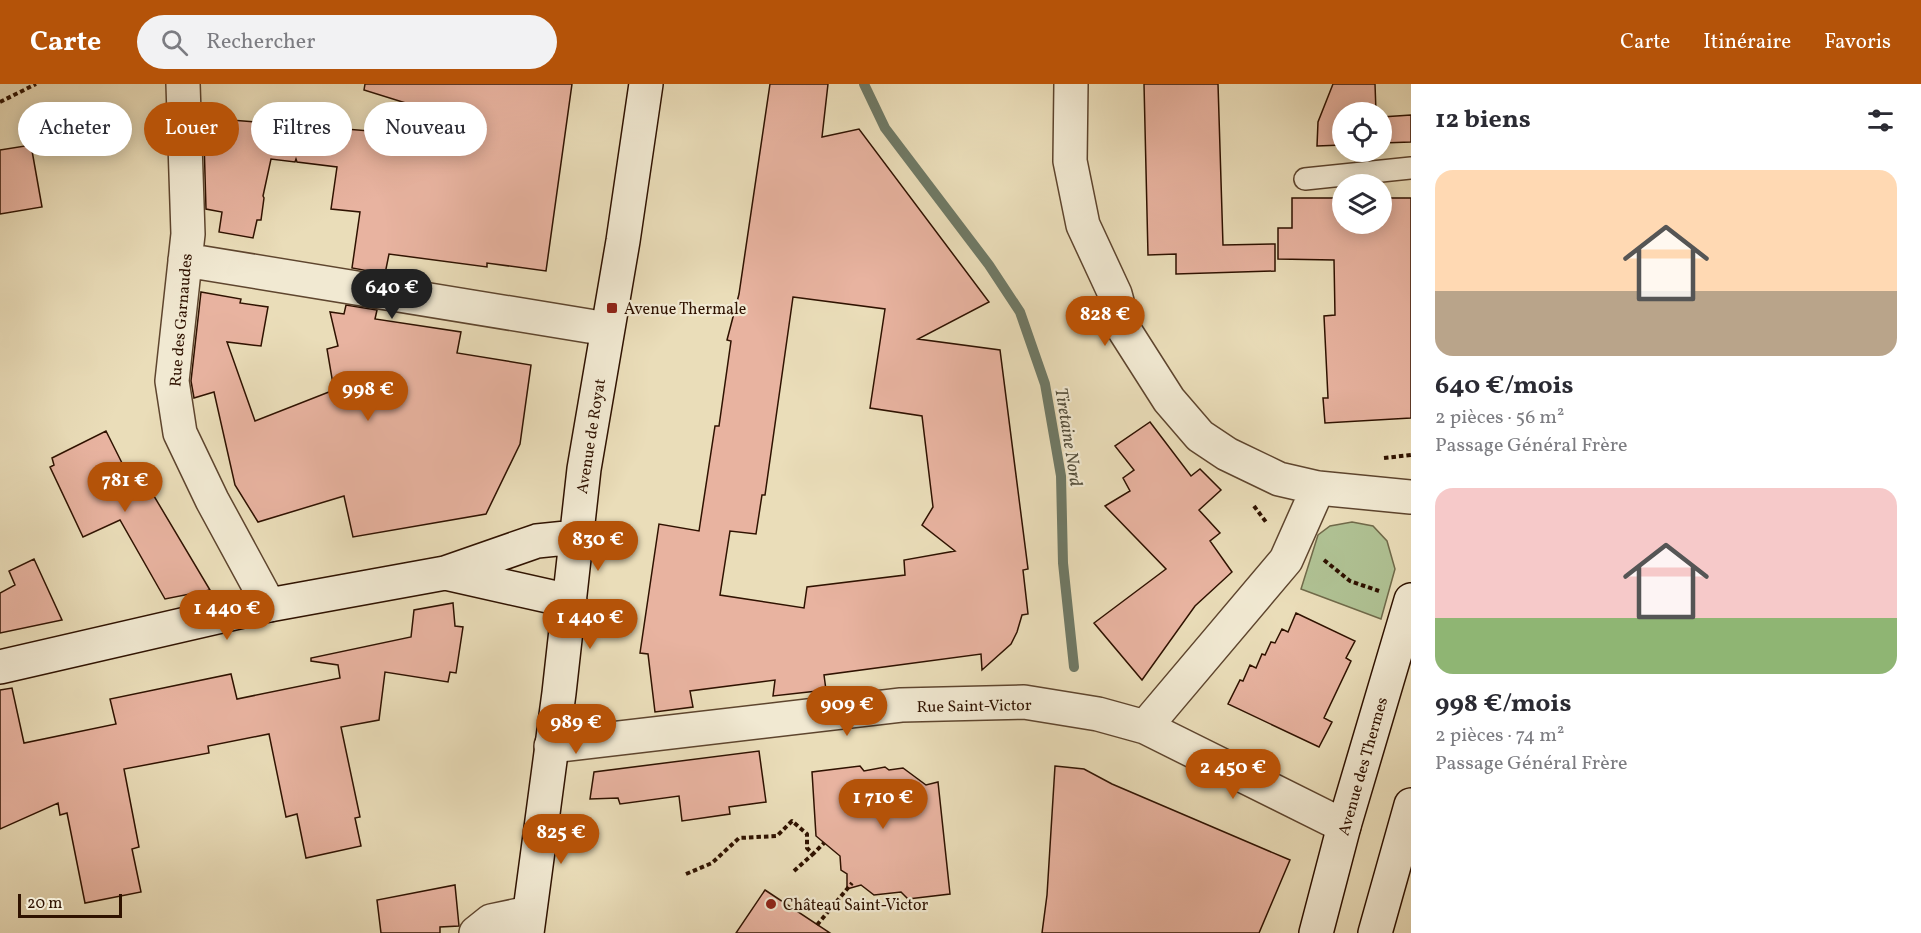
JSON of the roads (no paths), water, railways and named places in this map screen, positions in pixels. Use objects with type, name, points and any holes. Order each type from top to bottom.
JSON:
[{"type":"street","name":"Rue des Garnaudes","points":[[183,84],[188,234],[172,381],[180,433],[212,500],[269,605]]},
{"type":"street","name":"Avenue de Royat","points":[[528,923],[560,693],[584,470],[646,84]]},
{"type":"street","points":[[1071,84],[1070,161],[1083,225],[1114,294],[1125,331],[1169,400],[1200,436],[1227,454],[1279,479],[1318,488],[1411,497]]},
{"type":"street","points":[[185,261],[607,329]]},
{"type":"street","points":[[1145,727],[1286,560],[1318,488]]},
{"type":"street","points":[[0,667],[269,605],[445,573],[537,541],[576,537]]},
{"type":"street","points":[[445,573],[570,601]]},
{"type":"street","name":"Avenue des Thermes","points":[[1316,933],[1344,826],[1411,600]]},
{"type":"street","name":"Rue Saint-Victor","points":[[551,746],[901,705],[1024,702],[1098,714],[1145,727],[1344,826]]},
{"type":"street","points":[[1375,933],[1411,805]]},
{"type":"street","points":[[476,933],[491,921],[528,923]]},
{"type":"lane","points":[[1305,179],[1411,168]]},
{"type":"waterway","name":"Tiretaine Nord","points":[[864,84],[885,128],[989,265],[1020,312],[1045,384],[1061,476],[1063,563],[1074,667]]},
{"type":"place","name":"Avenue Thermale","points":[[612,308]]},
{"type":"place","name":"Château Saint-Victor","points":[[771,904]]}]
